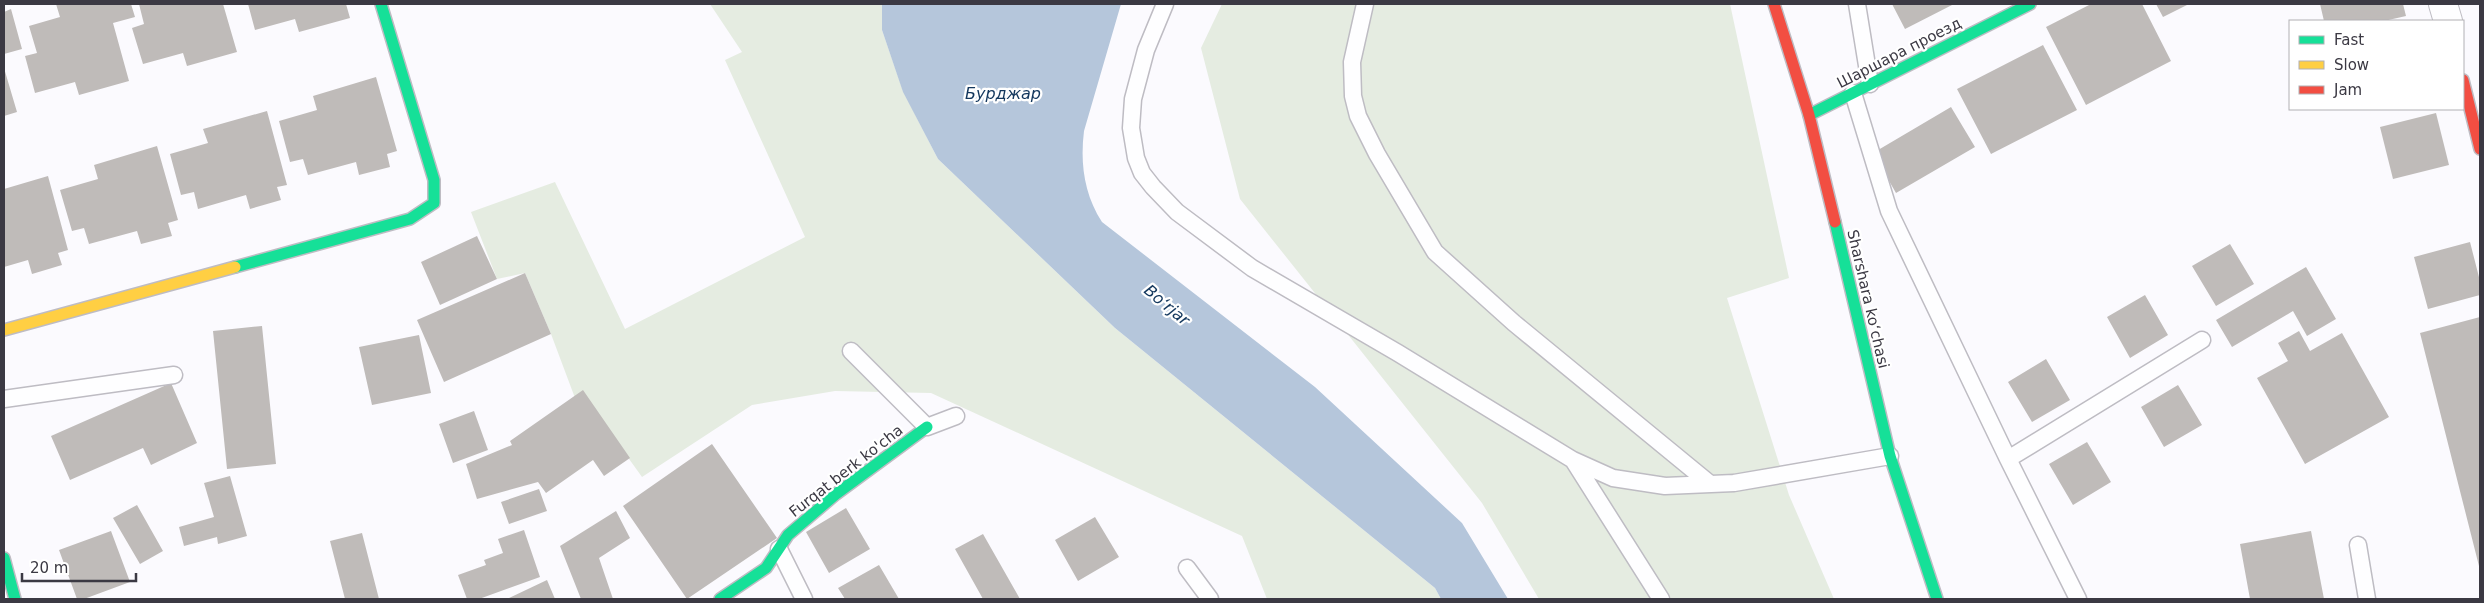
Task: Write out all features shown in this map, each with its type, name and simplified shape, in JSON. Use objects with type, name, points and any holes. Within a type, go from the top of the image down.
[{"type":"street","points":[[4,330],[410,218],[434,203],[434,180],[382,4]]},
{"type":"street","name":"Sharshara koʻchasi","points":[[1774,4],[1809,115],[1890,456],[1937,599]]},
{"type":"street","name":"Шаршара проезд","points":[[1809,115],[2030,4]]},
{"type":"street","points":[[2443,4],[2448,20]]},
{"type":"street","points":[[2464,84],[2480,149]]},
{"type":"street","name":"Furqat berk ko'cha","points":[[720,599],[766,568],[788,535],[836,494],[927,428]]},
{"type":"street","points":[[4,558],[15,599]]},
{"type":"lane","points":[[1165,4],[1146,50],[1133,99],[1131,128],[1136,158],[1142,173],[1178,212],[1252,268],[1398,352],[1573,460],[1613,478],[1665,486],[1734,483],[1890,456]]},
{"type":"lane","points":[[1365,4],[1352,62],[1353,96],[1358,116],[1377,154],[1435,252],[1521,329],[1709,483]]},
{"type":"lane","points":[[1856,4],[1870,84]]},
{"type":"lane","points":[[1853,93],[1889,211],[2078,599]]},
{"type":"lane","points":[[2008,458],[2202,340]]},
{"type":"lane","points":[[851,352],[927,428],[956,416]]},
{"type":"lane","points":[[4,399],[174,376]]},
{"type":"lane","points":[[1573,460],[1661,599]]},
{"type":"lane","points":[[2358,546],[2367,599]]},
{"type":"lane","points":[[779,549],[804,599]]},
{"type":"lane","points":[[1187,568],[1210,599]]},
{"type":"shaded area","points":[[710,4],[882,4],[882,30],[903,91],[938,159],[1115,328],[1435,588],[1441,599],[1267,599],[1242,536],[931,393],[835,391],[752,405],[642,477],[604,424],[584,422],[551,334],[525,273],[497,279],[471,212],[555,182],[625,329],[805,237],[725,60],[742,52]]},
{"type":"shaded area","points":[[1222,4],[1730,4],[1789,278],[1727,298],[1789,495],[1834,599],[1539,599],[1482,503],[1240,199],[1201,48]]},
{"type":"water","name":"Бурджар","points":[[882,4],[1121,4],[1084,131],[1083,166],[1087,189],[1102,222],[1315,387],[1462,523],[1508,599],[1441,599],[1435,588],[1115,328],[938,159],[903,92],[882,30]]},
{"type":"building","points":[[56,4],[131,4],[135,17],[113,23],[129,81],[79,95],[75,82],[35,93],[25,56],[37,53],[29,26],[60,17]]},
{"type":"building","points":[[139,4],[223,4],[237,52],[187,66],[183,53],[143,64],[132,28],[144,24]]},
{"type":"building","points":[[248,4],[346,4],[350,18],[299,32],[295,19],[255,30]]},
{"type":"building","points":[[1892,4],[1954,4],[1905,29]]},
{"type":"building","points":[[2091,4],[2142,4],[2171,61],[2086,105],[2046,27]]},
{"type":"building","points":[[2156,4],[2189,4],[2163,17]]},
{"type":"building","points":[[2320,4],[2403,4],[2406,16],[2388,20],[2324,20]]},
{"type":"building","points":[[11,9],[22,49],[4,54],[4,12]]},
{"type":"building","points":[[2043,45],[2077,110],[1991,154],[1957,89]]},
{"type":"building","points":[[4,68],[17,112],[4,116]]},
{"type":"building","points":[[376,77],[397,151],[387,154],[390,167],[359,175],[356,162],[308,175],[303,159],[290,162],[279,121],[317,110],[313,96]]},
{"type":"building","points":[[1951,107],[1975,147],[1896,193],[1873,153]]},
{"type":"building","points":[[267,111],[287,185],[277,187],[281,200],[250,209],[246,195],[198,209],[194,192],[181,195],[170,154],[208,143],[203,129]]},
{"type":"building","points":[[2436,113],[2449,165],[2393,179],[2380,127]]},
{"type":"building","points":[[157,146],[178,220],[168,223],[172,236],[141,244],[137,231],[89,244],[84,228],[72,231],[60,190],[98,179],[94,165]]},
{"type":"building","points":[[48,176],[68,250],[58,253],[62,265],[32,274],[28,260],[4,267],[4,189]]},
{"type":"building","points":[[477,236],[497,279],[440,305],[421,262]]},
{"type":"building","points":[[2470,242],[2480,281],[2480,295],[2428,309],[2414,257]]},
{"type":"building","points":[[2230,244],[2254,284],[2216,306],[2192,266]]},
{"type":"building","points":[[2306,267],[2336,319],[2307,336],[2293,311],[2232,347],[2216,320]]},
{"type":"building","points":[[525,273],[551,334],[444,382],[417,320]]},
{"type":"building","points":[[2145,295],[2168,335],[2130,358],[2107,317]]},
{"type":"building","points":[[2480,317],[2480,570],[2420,333]]},
{"type":"building","points":[[262,326],[276,464],[227,469],[213,331]]},
{"type":"building","points":[[2299,331],[2310,351],[2342,333],[2389,417],[2305,464],[2257,378],[2288,361],[2278,343]]},
{"type":"building","points":[[419,335],[431,393],[372,405],[359,347]]},
{"type":"building","points":[[2046,359],[2070,400],[2032,422],[2008,382]]},
{"type":"building","points":[[171,383],[197,443],[151,465],[143,448],[70,480],[51,436]]},
{"type":"building","points":[[2178,385],[2202,425],[2164,447],[2141,407]]},
{"type":"building","points":[[583,390],[630,458],[604,476],[593,460],[546,493],[538,482],[477,499],[466,464],[512,445],[510,441]]},
{"type":"building","points":[[474,411],[488,450],[453,463],[439,424]]},
{"type":"building","points":[[2087,442],[2111,482],[2073,505],[2049,464]]},
{"type":"building","points":[[712,444],[777,538],[687,599],[623,506]]},
{"type":"building","points":[[230,476],[247,536],[218,544],[217,537],[184,546],[179,527],[214,517],[204,483]]},
{"type":"building","points":[[539,489],[547,511],[509,524],[501,502]]},
{"type":"building","points":[[137,505],[163,551],[140,564],[113,518]]},
{"type":"building","points":[[846,508],[870,549],[829,573],[806,532]]},
{"type":"building","points":[[616,511],[630,538],[599,558],[613,599],[581,599],[560,546]]},
{"type":"building","points":[[1095,517],[1119,557],[1078,581],[1055,540]]},
{"type":"building","points":[[524,530],[540,577],[479,599],[467,599],[458,575],[486,565],[484,560],[503,553],[498,539]]},
{"type":"building","points":[[111,531],[130,582],[84,599],[77,599],[59,550]]},
{"type":"building","points":[[2311,531],[2324,599],[2250,599],[2240,544]]},
{"type":"building","points":[[362,533],[379,599],[345,599],[330,541]]},
{"type":"building","points":[[983,534],[1020,599],[983,599],[955,549]]},
{"type":"building","points":[[879,565],[899,599],[845,599],[838,588]]},
{"type":"building","points":[[547,580],[555,599],[507,599]]},
{"type":"traffic: fast","points":[[235,267],[410,219],[434,203],[434,180],[381,4]]},
{"type":"traffic: fast","points":[[1809,115],[2030,4]]},
{"type":"traffic: fast","points":[[1835,222],[1890,456],[1937,599]]},
{"type":"traffic: fast","points":[[720,599],[766,568],[788,535],[836,494],[927,427]]},
{"type":"traffic: fast","points":[[4,558],[15,599]]},
{"type":"traffic: slow","points":[[4,330],[235,267]]},
{"type":"traffic: jam","points":[[1774,4],[1809,115],[1835,222]]},
{"type":"traffic: jam","points":[[2464,84],[2480,149]]},
{"type":"water label","name":"Bo‘rjar","points":[[1167,305]]}]
